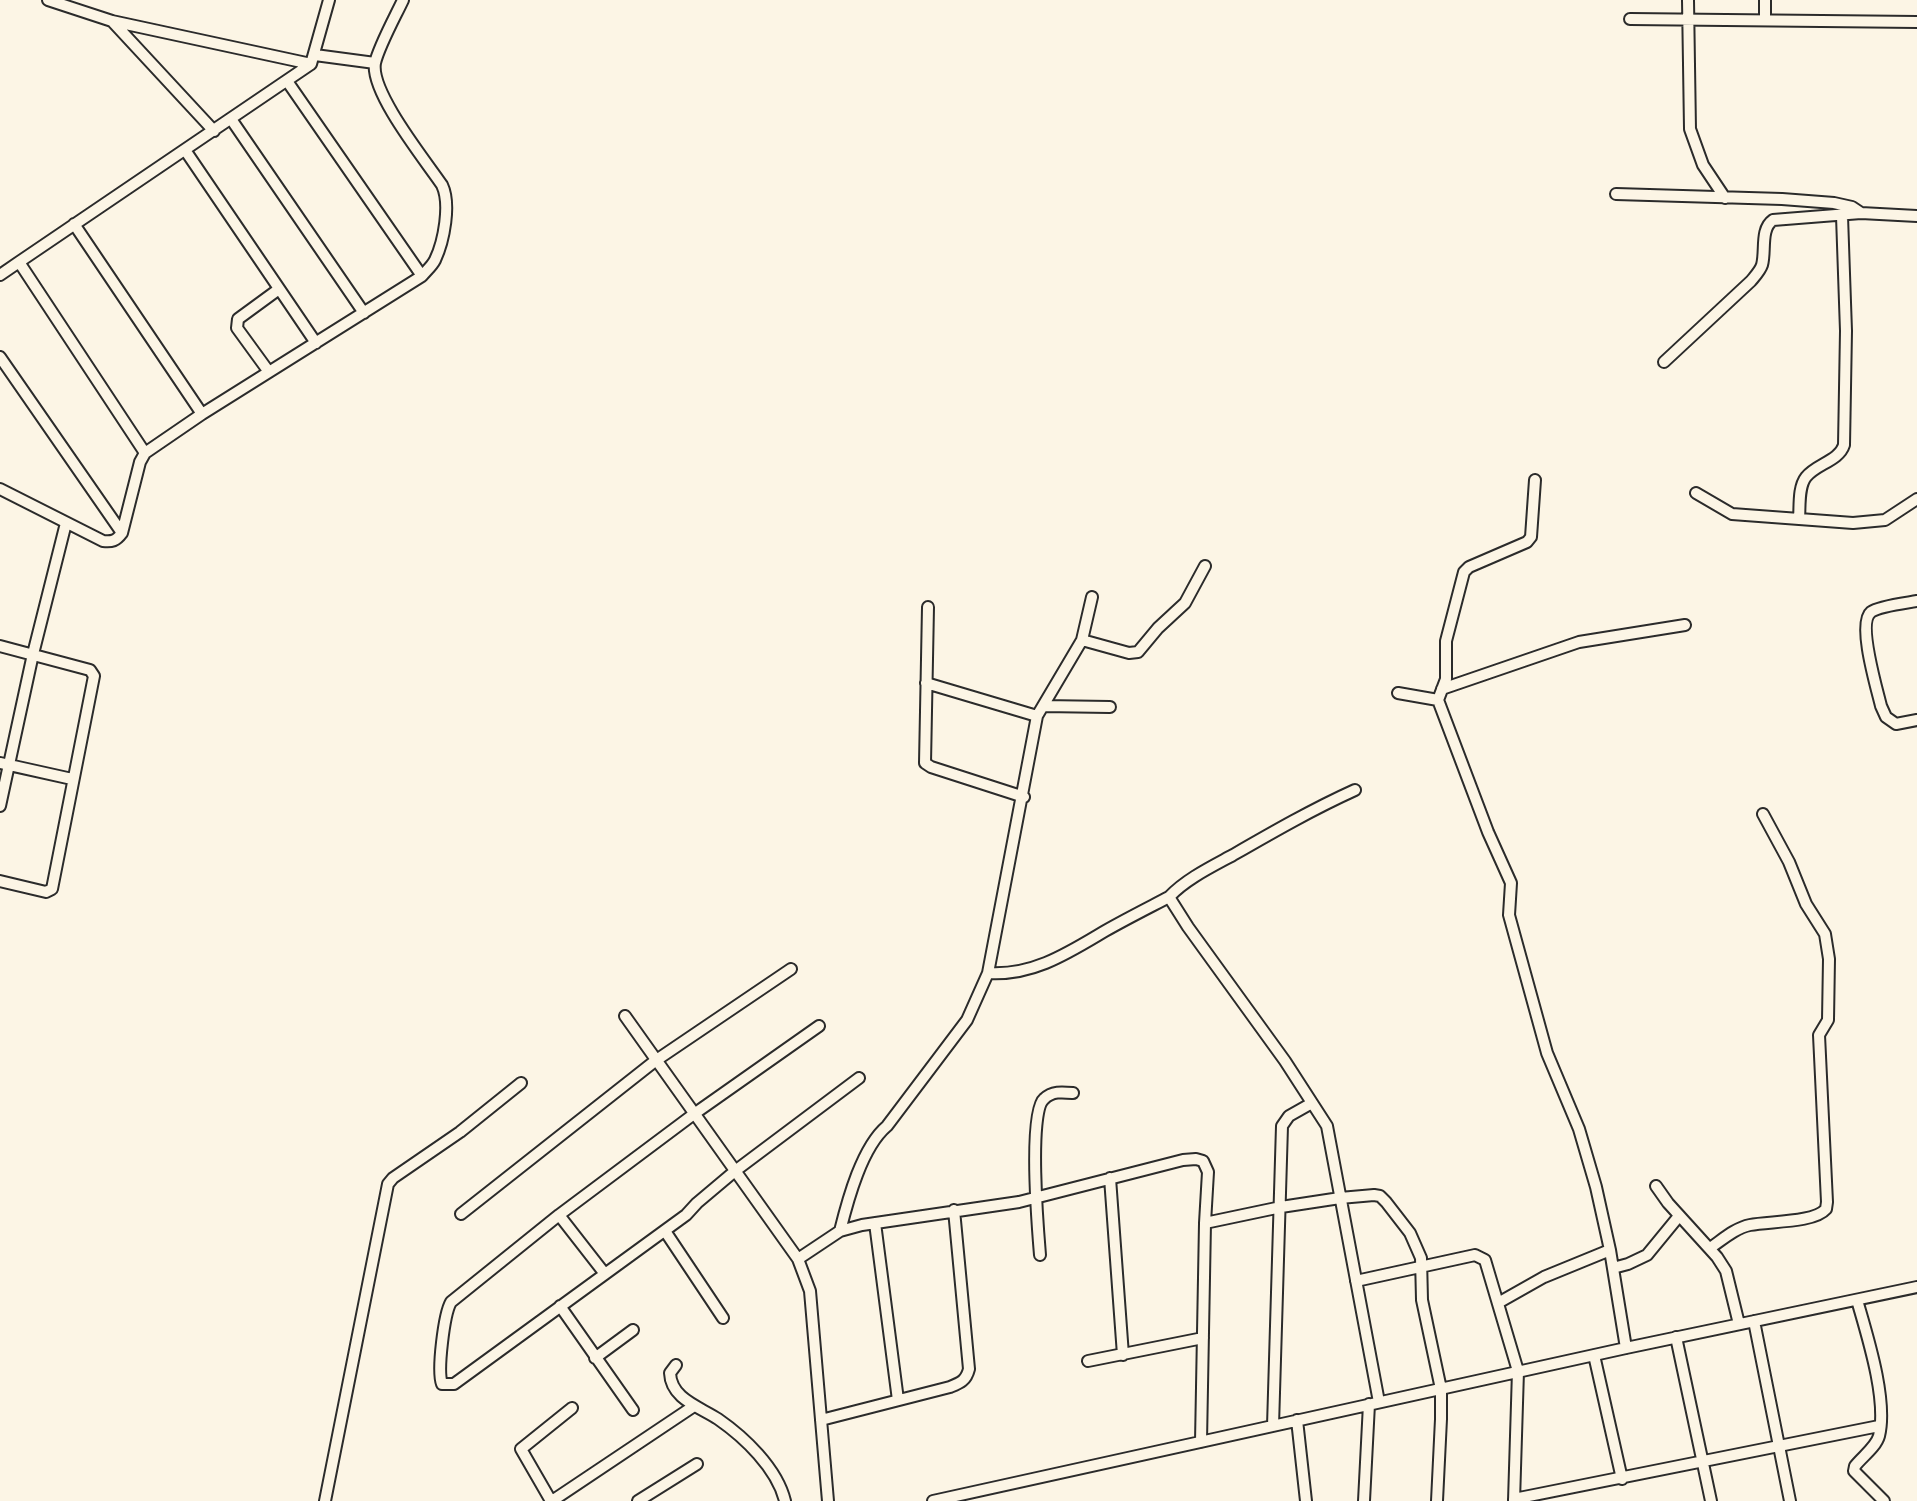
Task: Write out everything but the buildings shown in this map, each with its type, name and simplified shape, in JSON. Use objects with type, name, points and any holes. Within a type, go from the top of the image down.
[{"type":"street","points":[[48,0],[112,21],[313,60],[375,63]]},
{"type":"street","points":[[0,275],[287,81],[313,60],[329,0]]},
{"type":"street","points":[[0,490],[102,541],[110,542],[117,539],[122,533],[140,462],[146,453],[202,414],[422,276],[435,261],[447,212],[447,196],[442,185],[386,102],[376,79],[375,63],[403,0]]},
{"type":"street","points":[[1688,0],[1690,129],[1703,165],[1725,198]]},
{"type":"street","points":[[1765,0],[1766,20]]},
{"type":"street","points":[[1630,19],[1917,22]]},
{"type":"street","points":[[112,21],[214,131]]},
{"type":"street","points":[[287,81],[422,276]]},
{"type":"street","points":[[231,119],[364,313]]},
{"type":"street","points":[[185,150],[316,343]]},
{"type":"street","points":[[1616,194],[1834,203],[1852,207],[1861,213]]},
{"type":"street","points":[[1664,362],[1751,281],[1761,267],[1768,223],[1780,218],[1842,216],[1861,213],[1917,216]]},
{"type":"street","points":[[1799,519],[1802,488],[1807,476],[1839,454],[1844,445],[1846,331],[1842,216]]},
{"type":"street","points":[[74,224],[202,414]]},
{"type":"street","points":[[18,262],[146,453]]},
{"type":"street","points":[[269,372],[237,328],[237,323],[238,319],[279,289]]},
{"type":"street","points":[[0,357],[122,533]]},
{"type":"street","points":[[1535,480],[1531,537],[1527,542],[1469,567],[1461,578],[1446,641],[1447,666],[1438,700],[1488,832],[1512,884],[1509,915],[1547,1053],[1579,1129],[1610,1250],[1626,1348]]},
{"type":"street","points":[[1696,493],[1732,514],[1853,523],[1880,521],[1894,516],[1917,499]]},
{"type":"street","points":[[0,806],[4,764],[66,523]]},
{"type":"street","points":[[1082,640],[1129,654],[1138,652],[1158,628],[1185,603],[1205,566]]},
{"type":"street","points":[[840,1231],[848,1199],[876,1134],[887,1126],[967,1020],[988,973],[1024,798],[1038,716],[1082,640],[1092,597]]},
{"type":"street","points":[[1917,601],[1875,610],[1868,617],[1865,630],[1884,712],[1896,724],[1917,720]]},
{"type":"street","points":[[928,607],[925,763],[931,767],[1024,798]]},
{"type":"street","points":[[1442,689],[1579,642],[1684,625]]},
{"type":"street","points":[[0,646],[94,672],[52,889],[46,892],[0,881]]},
{"type":"street","points":[[926,683],[1038,716]]},
{"type":"street","points":[[1398,693],[1438,700]]},
{"type":"street","points":[[1043,706],[1110,707]]},
{"type":"street","points":[[4,764],[72,778]]},
{"type":"street","points":[[988,973],[1004,974],[1046,964],[1072,952],[1105,931],[1169,897],[1178,888],[1218,863],[1320,806],[1355,790]]},
{"type":"street","points":[[1710,1248],[1740,1228],[1750,1225],[1817,1216],[1826,1210],[1827,1202],[1818,1035],[1828,1020],[1829,959],[1825,934],[1806,904],[1789,862],[1763,814]]},
{"type":"street","points":[[1169,897],[1327,1126],[1379,1402]]},
{"type":"street","points":[[461,1214],[655,1061],[791,969]]},
{"type":"street","points":[[625,1016],[655,1061],[798,1259],[810,1291],[828,1501]]},
{"type":"street","points":[[819,1026],[694,1114],[560,1215],[451,1302],[447,1312],[442,1351],[442,1384],[454,1384],[686,1216],[697,1203],[735,1171],[859,1078]]},
{"type":"street","points":[[324,1501],[388,1184],[393,1178],[460,1132],[521,1083]]},
{"type":"street","points":[[1040,1255],[1036,1196],[1036,1129],[1040,1104],[1056,1092],[1073,1093]]},
{"type":"street","points":[[1273,1426],[1282,1207],[1282,1126],[1289,1116],[1312,1102]]},
{"type":"street","points":[[798,1259],[840,1231],[875,1222],[1019,1202],[1036,1196],[1183,1160],[1196,1158],[1203,1161],[1208,1172],[1205,1223],[1201,1442]]},
{"type":"street","points":[[1110,1178],[1123,1355]]},
{"type":"street","points":[[1656,1186],[1679,1216],[1710,1248],[1726,1271],[1739,1324]]},
{"type":"street","points":[[1205,1223],[1282,1207],[1340,1198],[1374,1194],[1380,1196],[1410,1233],[1421,1258],[1422,1300],[1440,1389],[1442,1419],[1437,1501]]},
{"type":"street","points":[[821,1420],[950,1387],[967,1378],[970,1369],[966,1316],[954,1210]]},
{"type":"street","points":[[560,1215],[605,1274]]},
{"type":"street","points":[[1613,1268],[1628,1264],[1647,1255],[1679,1216]]},
{"type":"street","points":[[875,1222],[898,1400]]},
{"type":"street","points":[[664,1231],[723,1318]]},
{"type":"street","points":[[1498,1303],[1544,1277],[1610,1250]]},
{"type":"street","points":[[1356,1281],[1475,1255],[1480,1256],[1488,1268],[1518,1372],[1514,1500],[1622,1479],[1702,1460],[1879,1426]]},
{"type":"street","points":[[933,1501],[1676,1337],[1917,1287]]},
{"type":"street","points":[[1857,1300],[1877,1376],[1879,1426],[1875,1442],[1855,1466],[1854,1471],[1884,1501]]},
{"type":"street","points":[[560,1306],[633,1410]]},
{"type":"street","points":[[1754,1321],[1790,1501]]},
{"type":"street","points":[[595,1358],[634,1330]]},
{"type":"street","points":[[1676,1337],[1711,1501]]},
{"type":"street","points":[[1088,1361],[1203,1338]]},
{"type":"street","points":[[1594,1355],[1622,1479]]},
{"type":"street","points":[[676,1365],[670,1374],[670,1381],[674,1388],[694,1406],[719,1420],[754,1451],[778,1481],[785,1501]]},
{"type":"street","points":[[1364,1501],[1369,1404]]},
{"type":"street","points":[[572,1408],[520,1449],[551,1501],[694,1406]]},
{"type":"street","points":[[1297,1420],[1306,1501]]},
{"type":"street","points":[[638,1501],[697,1464]]}]
